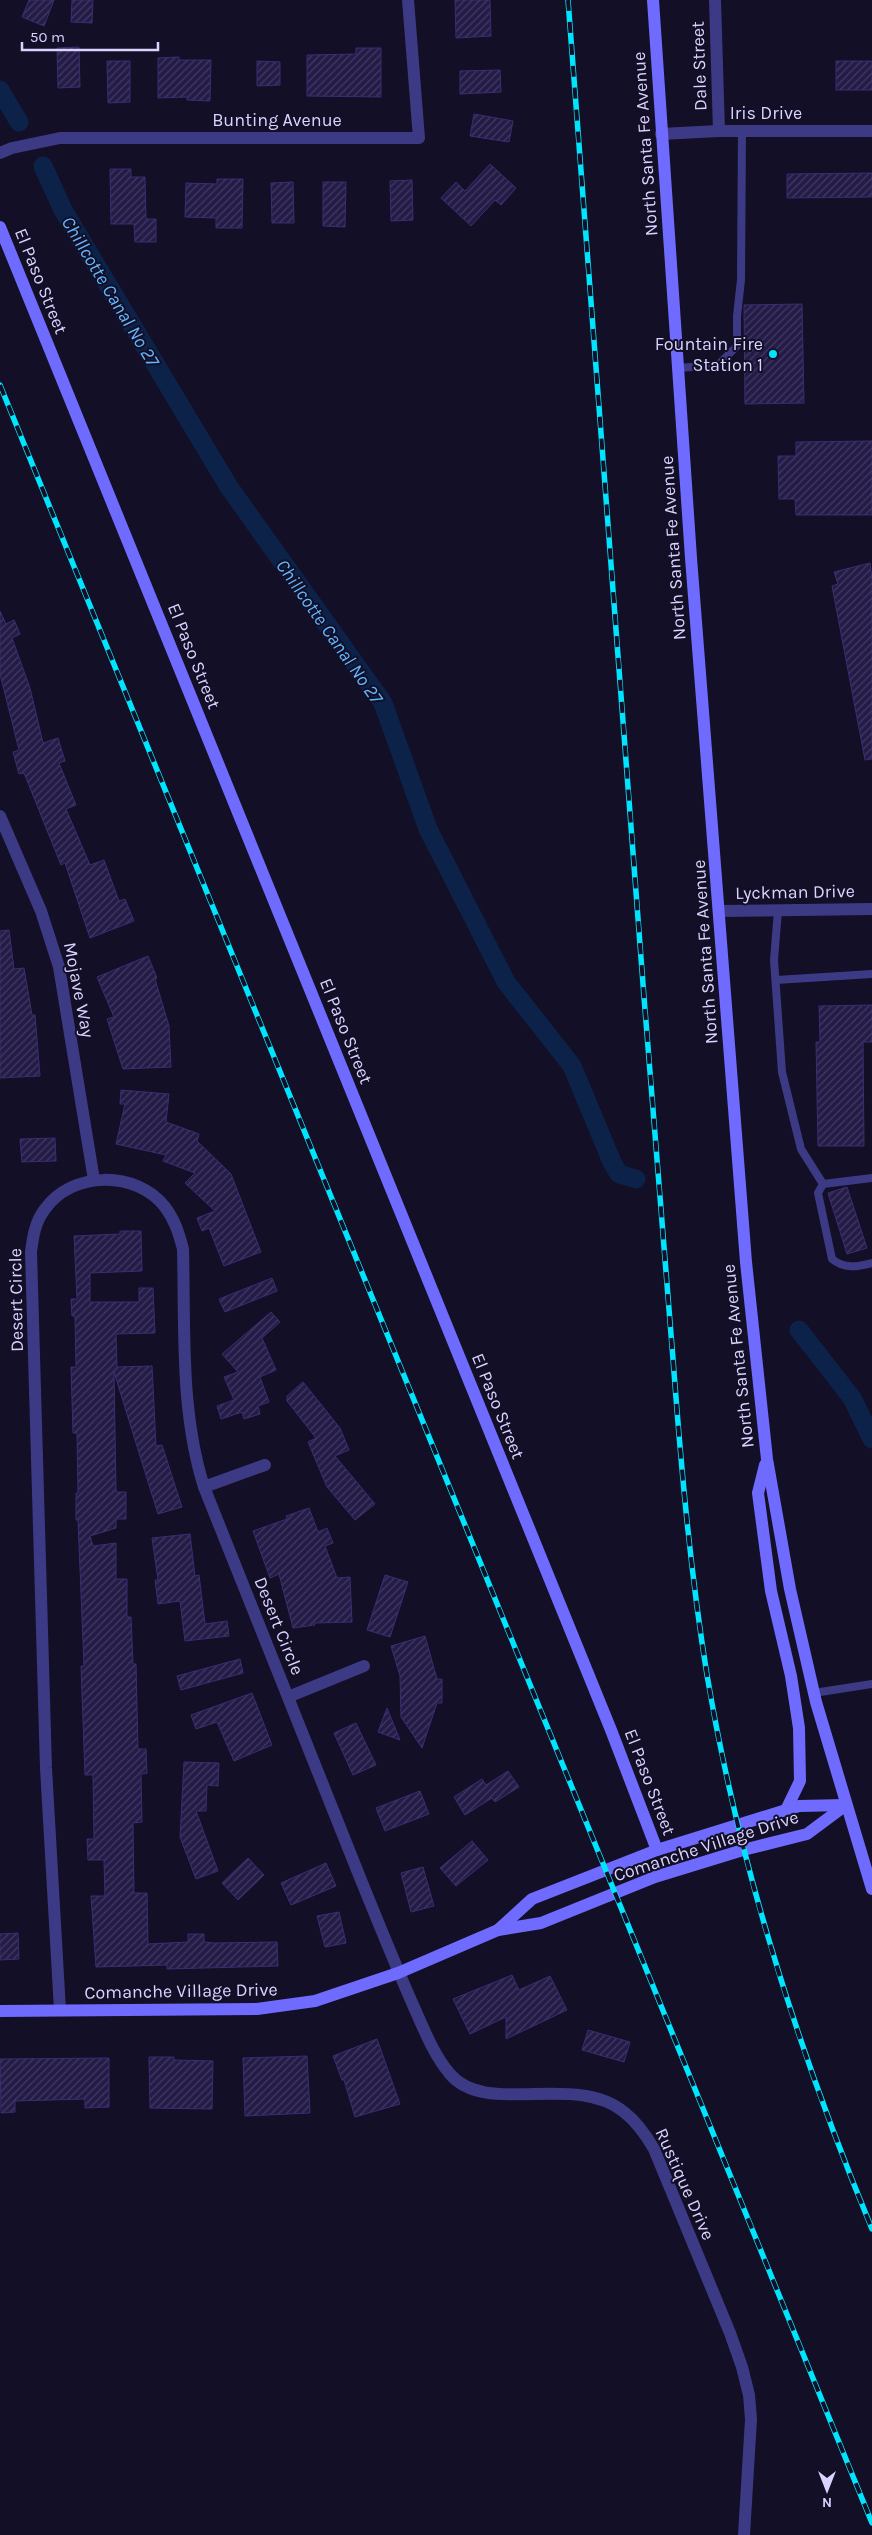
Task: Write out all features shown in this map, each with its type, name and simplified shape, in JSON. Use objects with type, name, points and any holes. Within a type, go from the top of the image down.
[{"type":"main road","name":"North Santa Fe Avenue","points":[[653,0],[678,368],[746,1262],[767,1458],[786,1572],[814,1693],[872,1889]]},
{"type":"main road","name":"El Paso Street","points":[[0,227],[611,1730],[657,1850]]},
{"type":"main road","points":[[767,1458],[758,1494],[771,1591],[791,1676],[799,1728],[800,1781],[786,1810]]},
{"type":"main road","name":"Comanche Village Drive","points":[[498,1930],[532,1898],[657,1850],[799,1806],[846,1805]]},
{"type":"main road","name":"Comanche Village Drive","points":[[0,2011],[256,2009],[315,2001],[398,1973],[498,1930],[541,1923],[666,1874],[743,1850],[807,1834],[846,1805]]},
{"type":"street","name":"Bunting Avenue","points":[[0,153],[12,148],[60,138],[419,138],[408,0]]},
{"type":"street","name":"Dale Street","points":[[715,0],[719,131]]},
{"type":"street","name":"Iris Drive","points":[[661,134],[719,131],[872,130]]},
{"type":"street","name":"Mojave Way","points":[[0,816],[41,911],[59,967],[94,1180]]},
{"type":"street","name":"Lyckman Drive","points":[[719,911],[872,909]]},
{"type":"street","name":"Desert Circle","points":[[60,2010],[46,1768],[31,1252],[34,1229],[45,1208],[64,1190],[94,1180],[118,1179],[144,1190],[164,1206],[176,1226],[183,1249],[188,1412],[195,1457],[204,1487],[398,1973]]},
{"type":"street","points":[[204,1487],[265,1465]]},
{"type":"street","points":[[288,1697],[364,1666]]},
{"type":"street","name":"Rustique Drive","points":[[398,1973],[437,2056],[452,2076],[460,2083],[479,2091],[500,2094],[567,2092],[600,2100],[623,2110],[641,2128],[650,2142],[742,2367],[749,2395],[750,2419],[744,2535]]},
{"type":"lane","points":[[678,368],[718,365],[737,346],[737,316],[741,280],[742,131]]},
{"type":"lane","points":[[778,910],[774,960],[782,1072],[802,1148],[823,1184]]},
{"type":"lane","points":[[776,980],[830,975],[872,974]]},
{"type":"lane","points":[[823,1184],[872,1178]]},
{"type":"lane","points":[[823,1184],[818,1193],[832,1259],[840,1265],[859,1266],[872,1263]]},
{"type":"lane","points":[[814,1693],[872,1684]]},
{"type":"building","points":[[29,0],[54,0],[44,26],[22,17]]},
{"type":"building","points":[[72,0],[93,0],[92,23],[71,22]]},
{"type":"building","points":[[455,0],[490,0],[491,36],[456,38]]},
{"type":"building","points":[[79,47],[80,87],[58,88],[57,48]]},
{"type":"building","points":[[356,48],[381,48],[381,97],[307,96],[307,55],[356,54]]},
{"type":"building","points":[[179,57],[179,60],[211,60],[210,101],[187,100],[187,97],[158,98],[158,58]]},
{"type":"building","points":[[107,61],[130,61],[130,102],[108,103]]},
{"type":"building","points":[[257,61],[280,62],[280,85],[257,86]]},
{"type":"building","points":[[836,61],[872,61],[872,90],[836,90]]},
{"type":"building","points":[[500,70],[501,92],[460,94],[460,71]]},
{"type":"building","points":[[474,114],[513,121],[509,142],[470,136]]},
{"type":"building","points":[[490,164],[516,188],[501,205],[495,200],[471,226],[441,198],[456,182],[465,191]]},
{"type":"building","points":[[110,169],[131,169],[131,177],[145,177],[146,219],[156,219],[156,242],[135,242],[134,224],[111,224]]},
{"type":"building","points":[[872,173],[872,197],[787,198],[787,174]]},
{"type":"building","points":[[217,179],[243,179],[242,228],[216,228],[216,218],[185,217],[186,183],[217,184]]},
{"type":"building","points":[[412,180],[413,220],[391,221],[390,181]]},
{"type":"building","points":[[293,182],[294,223],[272,223],[271,183]]},
{"type":"building","points":[[323,182],[346,182],[345,227],[323,226]]},
{"type":"building","name":"Fountain Fire Station 1","points":[[802,304],[804,403],[745,404],[744,305]]},
{"type":"building","points":[[872,441],[872,515],[796,515],[795,499],[779,499],[778,456],[796,456],[796,442]]},
{"type":"building","points":[[870,563],[872,580],[872,759],[865,760],[832,586],[838,584],[834,572]]},
{"type":"building","points":[[0,611],[6,624],[14,620],[20,634],[12,638],[30,688],[43,743],[58,738],[65,761],[59,763],[76,805],[66,809],[90,865],[104,860],[119,901],[125,899],[134,921],[90,938],[65,863],[61,865],[24,773],[19,774],[13,752],[19,750],[0,674]]},
{"type":"building","points":[[9,930],[14,969],[24,968],[32,1015],[35,1015],[40,1076],[0,1078],[0,931]]},
{"type":"building","points":[[148,956],[157,978],[155,979],[169,1026],[171,1067],[123,1069],[107,1019],[114,1017],[97,977]]},
{"type":"building","points":[[872,1005],[872,1042],[863,1042],[864,1146],[818,1146],[816,1042],[820,1042],[819,1006]]},
{"type":"building","points":[[121,1090],[169,1094],[166,1122],[199,1134],[197,1141],[231,1174],[261,1252],[224,1266],[209,1228],[202,1231],[197,1218],[215,1211],[185,1183],[195,1173],[163,1161],[166,1155],[116,1144],[125,1104],[120,1104]]},
{"type":"building","points":[[55,1138],[56,1161],[22,1162],[20,1139]]},
{"type":"building","points":[[847,1187],[867,1248],[847,1254],[828,1193]]},
{"type":"building","points":[[120,1231],[141,1231],[142,1271],[90,1273],[90,1302],[139,1302],[139,1288],[153,1288],[155,1333],[116,1334],[117,1367],[152,1366],[156,1446],[162,1445],[182,1507],[158,1514],[114,1372],[116,1492],[126,1492],[126,1519],[116,1519],[116,1528],[90,1536],[93,1546],[116,1543],[116,1579],[127,1579],[127,1617],[131,1617],[133,1664],[136,1664],[138,1749],[146,1749],[147,1773],[141,1774],[142,1822],[133,1823],[134,1893],[147,1893],[148,1944],[188,1942],[188,1934],[204,1934],[204,1942],[214,1943],[277,1942],[278,1966],[167,1969],[167,1965],[96,1967],[91,1896],[105,1896],[104,1860],[88,1860],[87,1839],[94,1839],[93,1775],[85,1775],[81,1666],[84,1666],[78,1520],[76,1520],[76,1493],[78,1493],[77,1433],[73,1433],[71,1367],[76,1367],[75,1316],[72,1316],[71,1299],[77,1299],[74,1236],[120,1234]]},
{"type":"building","points":[[272,1278],[277,1291],[225,1312],[219,1299]]},
{"type":"building","points":[[271,1312],[280,1322],[262,1338],[276,1370],[260,1377],[269,1402],[258,1406],[260,1414],[244,1419],[242,1412],[221,1419],[217,1406],[234,1400],[224,1377],[238,1372],[222,1354]]},
{"type":"building","points":[[303,1382],[340,1428],[349,1450],[335,1456],[375,1504],[355,1520],[327,1487],[308,1442],[316,1438],[287,1401],[287,1396]]},
{"type":"building","points":[[309,1508],[318,1532],[327,1528],[333,1543],[325,1546],[337,1578],[350,1577],[352,1622],[314,1623],[315,1625],[293,1628],[279,1574],[270,1578],[253,1531],[287,1519],[286,1516]]},
{"type":"building","points":[[190,1534],[195,1576],[199,1575],[205,1624],[227,1621],[229,1636],[185,1641],[180,1601],[158,1604],[155,1580],[158,1580],[152,1538]]},
{"type":"building","points":[[385,1575],[408,1582],[390,1637],[367,1630]]},
{"type":"building","points":[[425,1636],[437,1679],[442,1679],[442,1703],[437,1703],[422,1748],[401,1717],[400,1676],[391,1646]]},
{"type":"building","points":[[240,1659],[243,1673],[181,1690],[177,1676]]},
{"type":"building","points":[[252,1693],[272,1745],[234,1761],[217,1722],[196,1729],[191,1715]]},
{"type":"building","points":[[387,1708],[400,1740],[378,1732]]},
{"type":"building","points":[[356,1723],[376,1765],[353,1775],[334,1733]]},
{"type":"building","points":[[184,1762],[219,1763],[218,1786],[207,1785],[206,1811],[196,1811],[218,1871],[196,1879],[180,1837]]},
{"type":"building","points":[[508,1771],[519,1787],[495,1802],[492,1798],[465,1815],[454,1797],[482,1779],[486,1785]]},
{"type":"building","points":[[420,1791],[429,1814],[385,1831],[376,1808]]},
{"type":"building","points":[[472,1841],[488,1860],[456,1886],[440,1868]]},
{"type":"building","points":[[248,1858],[264,1875],[238,1900],[222,1883]]},
{"type":"building","points":[[326,1863],[336,1886],[291,1905],[281,1883]]},
{"type":"building","points":[[423,1867],[434,1906],[411,1912],[401,1873]]},
{"type":"building","points":[[339,1912],[346,1943],[325,1947],[317,1916]]},
{"type":"building","points":[[18,1933],[19,1959],[0,1960],[0,1934]]},
{"type":"building","points":[[512,1975],[519,1990],[550,1976],[567,2010],[506,2039],[506,2017],[470,2034],[453,1999]]},
{"type":"building","points":[[588,2030],[630,2042],[624,2062],[582,2050]]},
{"type":"building","points":[[377,2039],[400,2104],[355,2117],[344,2080],[342,2080],[333,2056]]},
{"type":"building","points":[[307,2056],[310,2113],[245,2116],[243,2058]]},
{"type":"building","points":[[149,2057],[174,2057],[174,2060],[213,2061],[212,2109],[150,2108]]},
{"type":"building","points":[[109,2058],[109,2107],[85,2108],[85,2099],[15,2101],[15,2112],[1,2113],[0,2059]]},
{"type":"waterway","name":"Chillcotte Canal No 27","points":[[0,90],[19,122]]},
{"type":"waterway","name":"Chillcotte Canal No 27","points":[[43,166],[63,210],[229,487],[383,703],[428,829],[506,982],[572,1066],[612,1162],[619,1174],[636,1179]]},
{"type":"waterway","name":"Chillcotte Canal No 27","points":[[799,1330],[852,1398],[872,1439]]},
{"type":"railway","points":[[568,0],[676,1399],[701,1636],[720,1746],[754,1887],[796,2025],[845,2162],[872,2229]]},
{"type":"railway","points":[[0,385],[872,2523]]},
{"type":"place","name":"Fountain Fire Station 1","points":[[773,354]]}]
